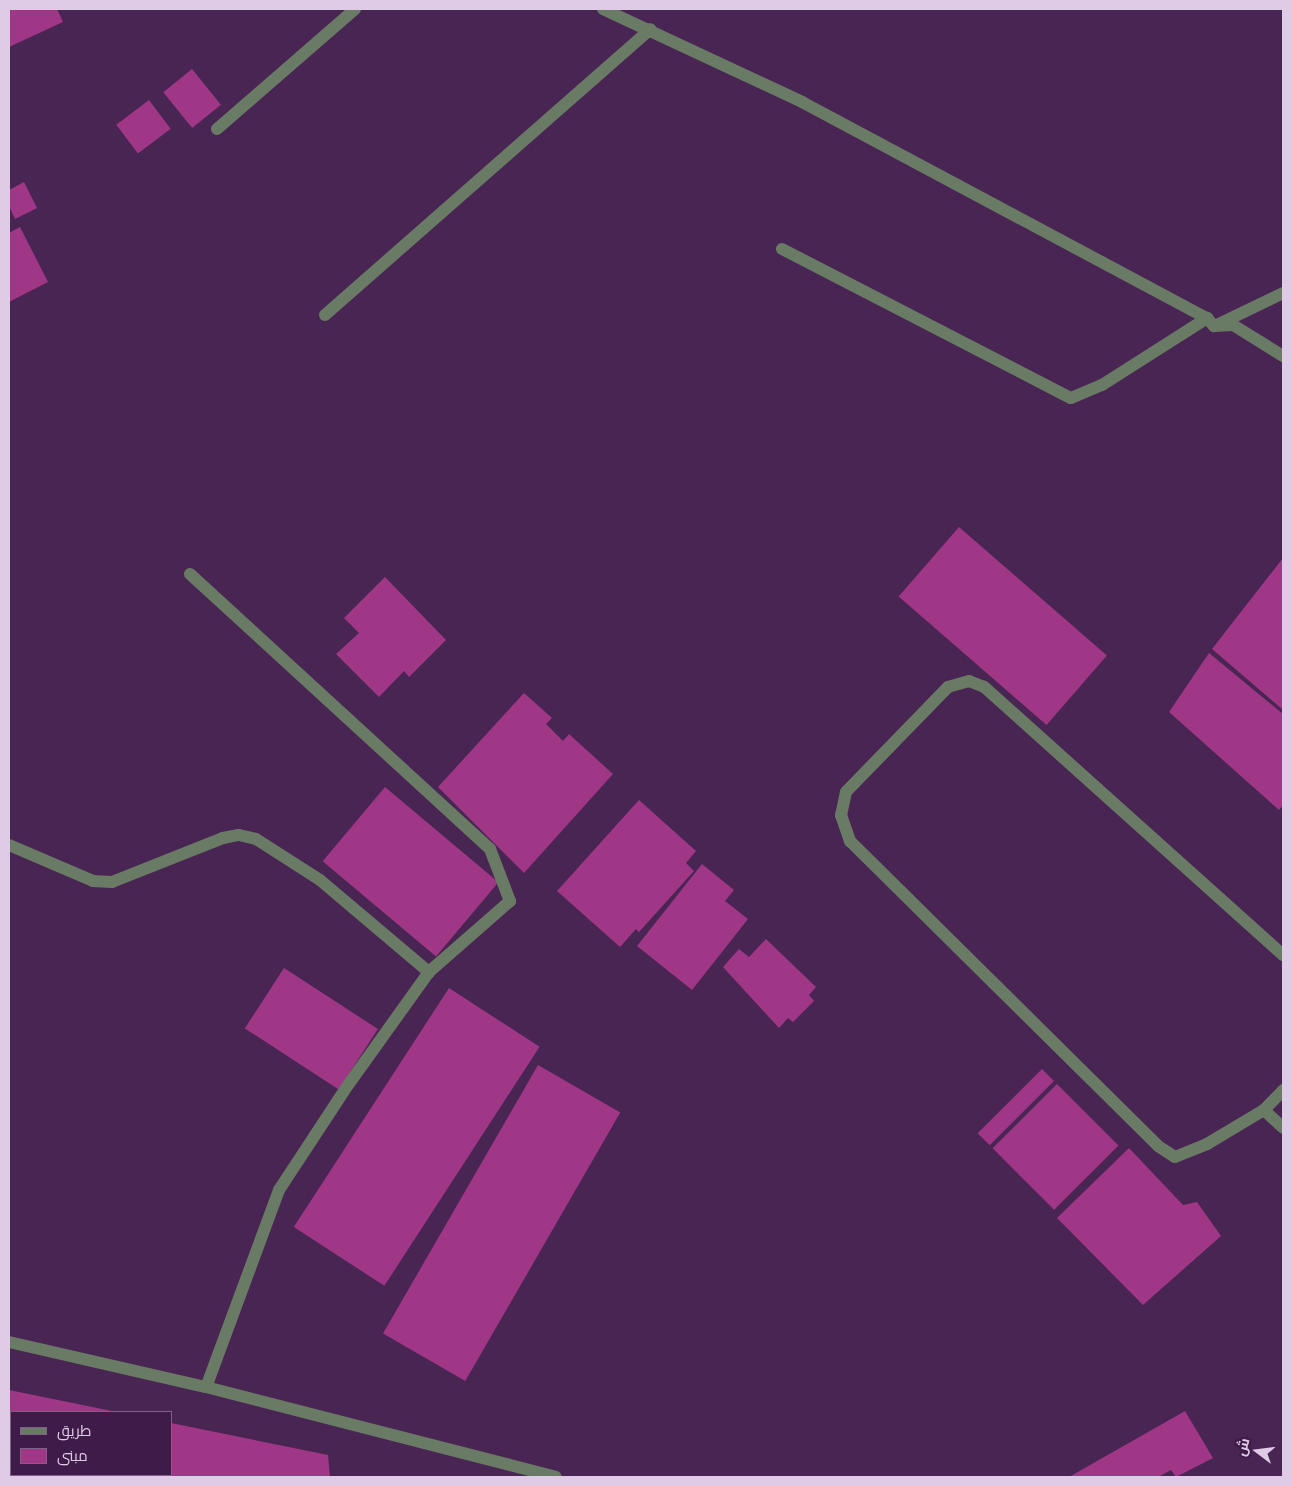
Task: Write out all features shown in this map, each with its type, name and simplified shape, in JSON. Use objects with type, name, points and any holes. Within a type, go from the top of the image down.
[{"type":"street","points":[[217,129],[355,9]]},
{"type":"street","points":[[603,9],[802,102],[1211,322],[1233,325],[1283,356]]},
{"type":"street","points":[[325,315],[650,30]]},
{"type":"street","points":[[782,248],[1071,398],[1102,385],[1211,322],[1283,292]]},
{"type":"street","points":[[190,574],[490,849],[510,901],[429,972],[348,1085],[279,1190],[206,1387]]},
{"type":"street","points":[[1283,955],[984,687],[969,681],[948,687],[846,792],[841,815],[850,841],[1158,1146],[1175,1157],[1207,1144],[1264,1110],[1283,1090]]},
{"type":"street","points":[[9,845],[93,880],[112,882],[223,838],[239,835],[256,840],[320,880],[429,972]]},
{"type":"street","points":[[1264,1110],[1283,1128]]},
{"type":"street","points":[[9,1342],[206,1387],[556,1477]]},
{"type":"building","points":[[9,9],[57,9],[63,22],[9,47]]},
{"type":"building","points":[[192,69],[221,105],[192,128],[163,92]]},
{"type":"building","points":[[149,100],[171,129],[138,153],[116,125]]},
{"type":"building","points":[[24,182],[37,208],[15,219],[9,206],[9,190]]},
{"type":"building","points":[[20,227],[48,282],[9,302],[9,233]]},
{"type":"building","points":[[959,527],[1107,656],[1047,725],[899,596]]},
{"type":"building","points":[[1283,558],[1283,710],[1212,649]]},
{"type":"building","points":[[385,577],[446,640],[409,677],[404,671],[379,697],[336,654],[359,633],[344,618]]},
{"type":"building","points":[[1209,653],[1283,714],[1283,805],[1279,810],[1169,712]]},
{"type":"building","points":[[524,693],[552,718],[546,724],[563,741],[569,734],[613,774],[524,873],[438,787]]},
{"type":"building","points":[[385,787],[498,882],[436,956],[323,861]]},
{"type":"building","points":[[639,800],[696,851],[686,863],[694,871],[639,932],[636,929],[620,947],[557,891]]},
{"type":"building","points":[[702,864],[734,890],[725,901],[748,919],[692,990],[637,946]]},
{"type":"building","points":[[766,939],[816,987],[809,995],[814,1001],[793,1022],[788,1018],[779,1028],[723,967],[739,949],[749,957]]},
{"type":"building","points":[[284,968],[378,1029],[339,1089],[245,1028]]},
{"type":"building","points":[[449,988],[540,1047],[384,1286],[294,1227]]},
{"type":"building","points":[[538,1065],[620,1112],[465,1381],[383,1333]]},
{"type":"building","points":[[1042,1069],[1054,1081],[990,1145],[978,1133]]},
{"type":"building","points":[[1057,1084],[1119,1146],[1054,1210],[993,1148]]},
{"type":"building","points":[[1129,1148],[1183,1205],[1197,1202],[1221,1236],[1143,1305],[1057,1218]]},
{"type":"building","points":[[9,1390],[112,1411],[10,1411],[10,1476],[172,1476],[172,1423],[328,1455],[330,1477],[9,1477]]},
{"type":"building","points":[[1185,1411],[1213,1458],[1176,1477],[1171,1470],[1158,1477],[1069,1477]]}]
